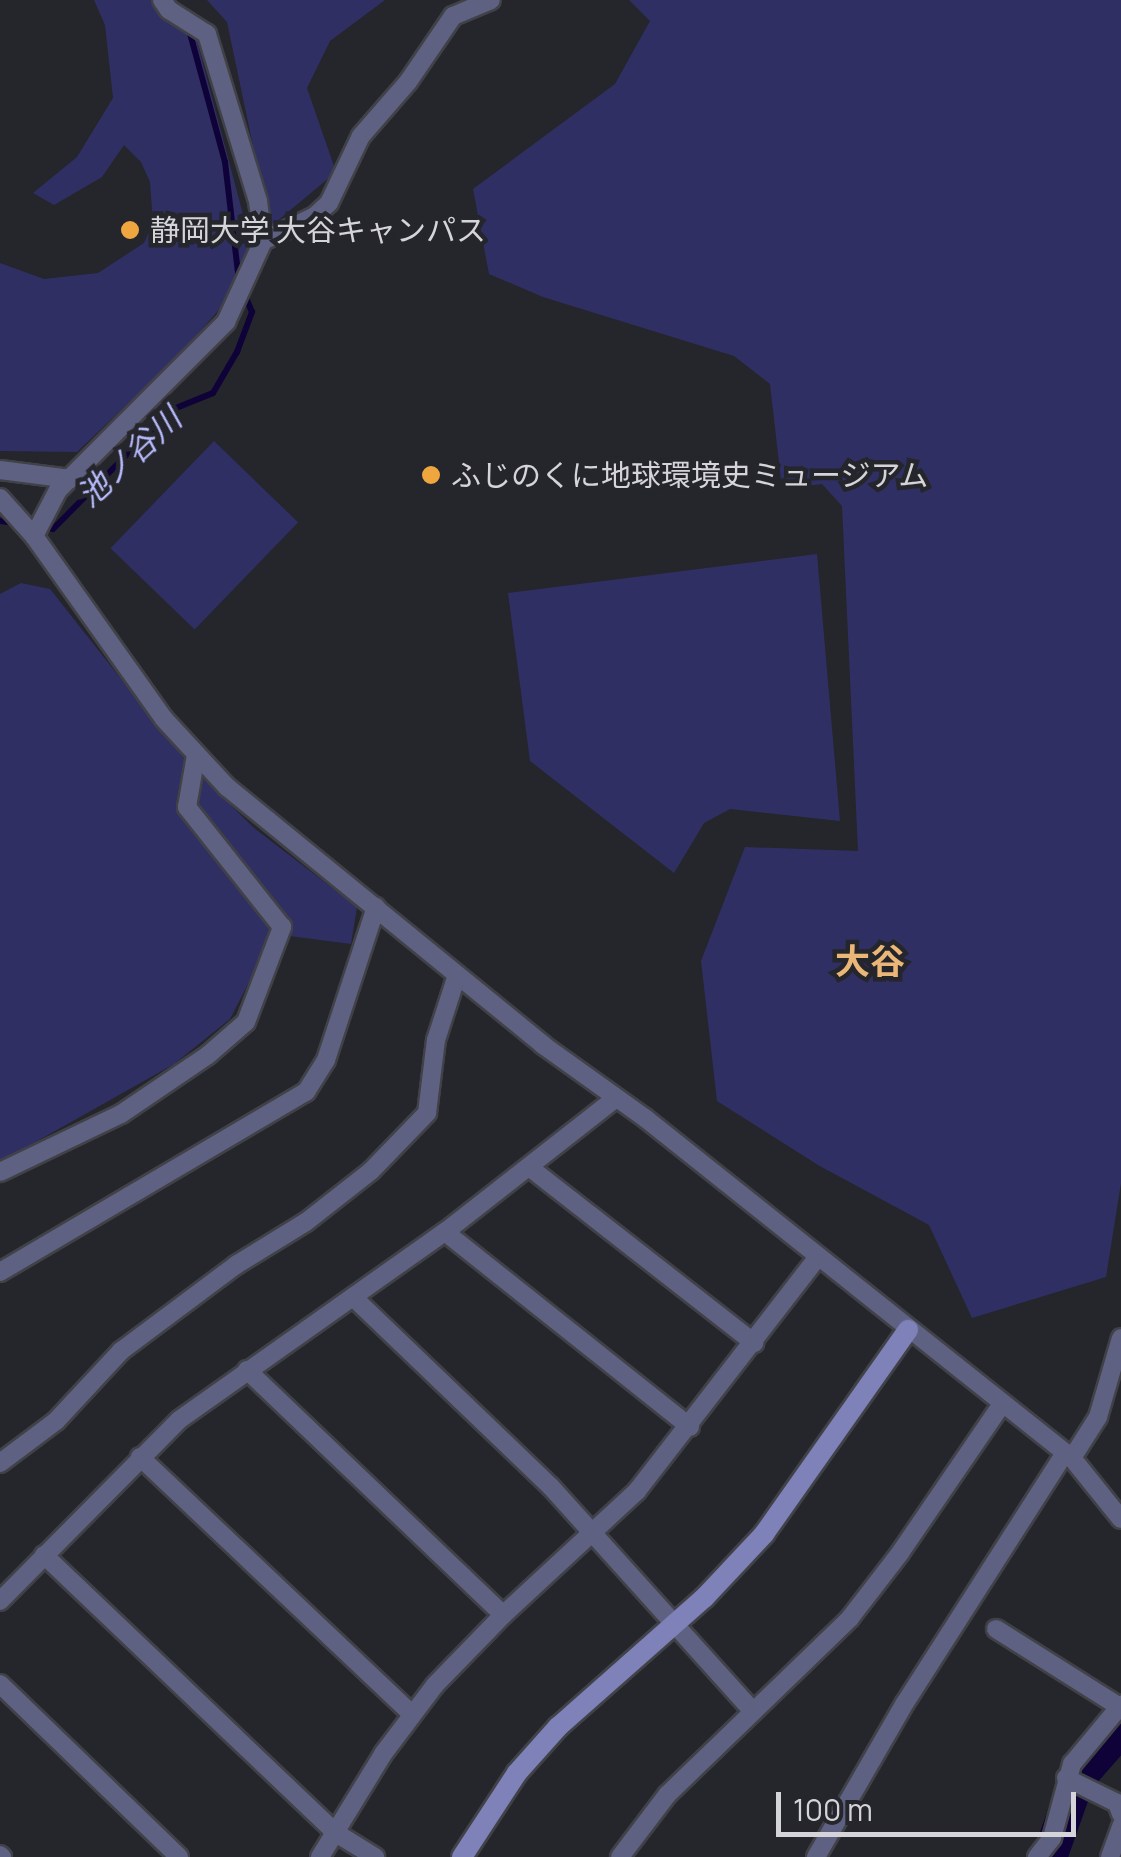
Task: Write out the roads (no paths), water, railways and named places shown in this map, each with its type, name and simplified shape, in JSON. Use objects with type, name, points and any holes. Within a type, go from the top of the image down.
[{"type":"street","points":[[34,536],[45,511],[70,479],[226,322],[238,304],[263,241],[258,201],[207,34],[169,10],[162,0]]},
{"type":"street","points":[[263,241],[315,216],[329,203],[361,136],[408,82],[453,16],[492,0]]},
{"type":"street","points":[[0,470],[70,479]]},
{"type":"street","points":[[0,498],[34,536],[164,719],[227,787],[554,1054],[616,1098],[1068,1456],[1121,1519]]},
{"type":"street","points":[[0,1172],[121,1114],[208,1056],[246,1022],[282,927],[187,808],[188,784],[196,755]]},
{"type":"street","points":[[0,1272],[306,1092],[326,1060],[376,907]]},
{"type":"street","points":[[0,1463],[56,1421],[121,1351],[223,1274],[276,1244],[372,1171],[427,1114],[442,1012],[457,974]]},
{"type":"street","points":[[0,1601],[179,1420],[445,1232],[616,1098]]},
{"type":"street","points":[[529,1167],[754,1343]]},
{"type":"street","points":[[445,1232],[690,1427]]},
{"type":"street","points":[[320,1857],[412,1714],[503,1615],[594,1532],[690,1427],[817,1258]]},
{"type":"street","points":[[353,1297],[594,1532],[753,1711]]},
{"type":"street","points":[[462,1857],[517,1773],[558,1726],[675,1623],[764,1534],[908,1330]]},
{"type":"street","points":[[816,1857],[904,1703],[1098,1417],[1121,1338]]},
{"type":"street","points":[[247,1370],[503,1615]]},
{"type":"street","points":[[620,1857],[667,1795],[850,1618],[900,1553],[1002,1404]]},
{"type":"street","points":[[140,1457],[412,1714]]},
{"type":"street","points":[[44,1555],[336,1833],[376,1857]]},
{"type":"street","points":[[996,1629],[1120,1706],[1072,1764],[1072,1781],[1052,1838],[1036,1857]]},
{"type":"street","points":[[0,1684],[179,1857]]},
{"type":"street","points":[[1072,1781],[1117,1804],[1121,1814]]},
{"type":"street","points":[[1110,1857],[1121,1826]]},
{"type":"waterway","name":"池ノ谷川","points":[[188,26],[225,162],[239,282]]},
{"type":"waterway","name":"池ノ谷川","points":[[39,526],[53,529],[171,410],[213,393],[237,352],[252,312],[244,293]]},
{"type":"waterway","name":"池ノ谷川","points":[[0,521],[17,523]]},
{"type":"waterway","points":[[1049,1857],[1077,1778],[1121,1728]]},
{"type":"place","name":"静岡大学 大谷キャンパス","points":[[130,230]]},
{"type":"place","name":"ふじのくに地球環境史ミュージアム","points":[[431,475]]},
{"type":"district","name":"大谷","points":[[870,961]]}]
